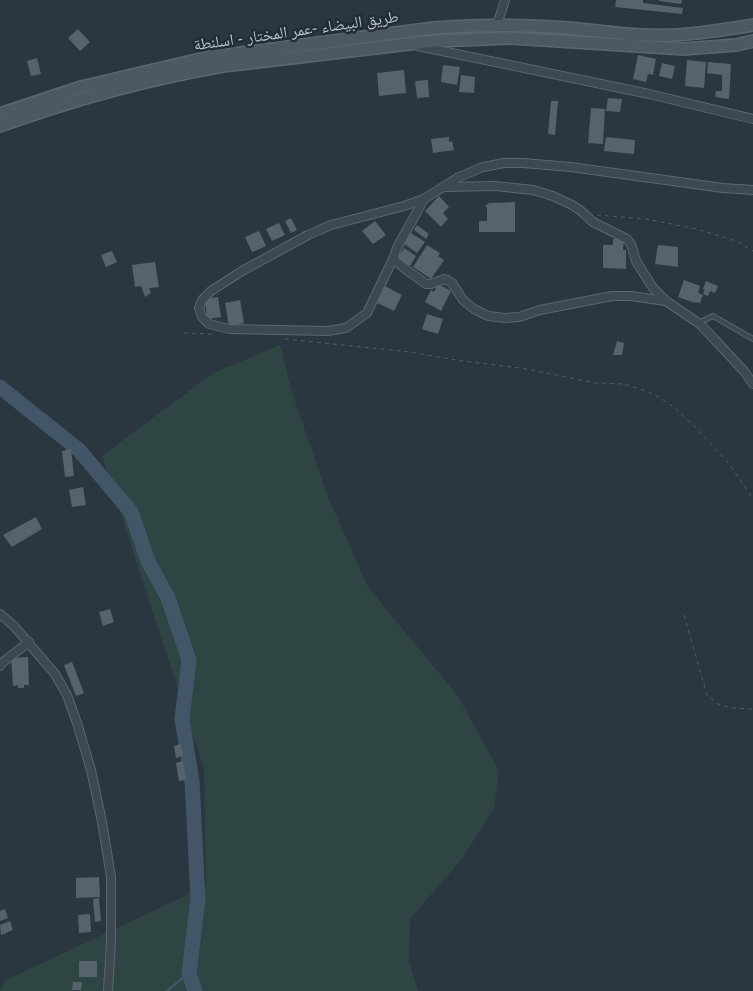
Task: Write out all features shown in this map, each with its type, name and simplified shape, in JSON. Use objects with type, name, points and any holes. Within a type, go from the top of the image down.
[{"type":"main road","name":"طريق البيضاء -عمر المختار - اسلنطة","points":[[0,114],[49,97],[159,80],[199,70],[222,61],[434,28],[497,25],[566,28],[643,35],[677,35],[705,33],[753,25]]},
{"type":"main road","name":"طريق البيضاء -عمر المختار - اسلنطة","points":[[222,61],[435,41],[510,38],[684,49],[736,46],[753,41]]},
{"type":"main road","name":"طريق البيضاء -عمر المختار - اسلنطة","points":[[0,126],[100,88]]},
{"type":"street","points":[[497,25],[504,0]]},
{"type":"street","points":[[409,44],[649,94],[753,119]]},
{"type":"street","points":[[424,199],[397,248],[367,313],[346,328],[327,331],[228,329],[209,324],[202,318],[199,308],[202,300],[211,291],[242,271],[331,225],[424,199],[459,177],[483,167],[504,163],[523,163],[571,167],[723,188],[753,190]]},
{"type":"street","points":[[442,187],[495,186],[533,190],[553,196],[572,205],[593,222],[627,239],[632,244],[636,261],[653,288],[698,323],[753,384]]},
{"type":"street","points":[[393,260],[426,284],[444,279],[448,280],[463,300],[474,309],[488,316],[518,317],[540,310],[612,296],[666,300]]},
{"type":"street","points":[[0,614],[29,642],[55,674],[67,695],[77,723],[102,822],[111,877],[111,944],[108,991]]},
{"type":"street","points":[[0,666],[29,642]]},
{"type":"lane","points":[[698,323],[714,316],[753,340]]},
{"type":"path","points":[[586,217],[600,214],[646,219],[697,229],[736,240],[753,251]]},
{"type":"path","points":[[184,333],[213,334]]},
{"type":"path","points":[[279,338],[410,352],[527,369],[595,382],[624,384],[646,391],[659,396],[696,428],[730,465],[753,499]]},
{"type":"path","points":[[684,615],[707,695],[718,704],[731,708],[753,709]]},
{"type":"green space","points":[[280,345],[291,389],[328,497],[368,587],[458,696],[499,771],[494,808],[462,859],[410,919],[409,961],[418,991],[0,991],[4,981],[206,886],[204,769],[102,456],[213,373]]},
{"type":"building","points":[[616,0],[643,0],[643,3],[683,8],[682,14],[615,7]]},
{"type":"building","points":[[659,0],[682,0],[681,4]]},
{"type":"building","points":[[78,29],[90,42],[80,51],[68,38]]},
{"type":"building","points":[[638,55],[656,59],[653,75],[648,74],[646,82],[633,79]]},
{"type":"building","points":[[37,58],[41,74],[31,76],[27,61]]},
{"type":"building","points":[[687,60],[706,62],[704,88],[685,86]]},
{"type":"building","points":[[708,62],[731,64],[729,99],[715,97],[716,91],[722,91],[722,75],[707,73]]},
{"type":"building","points":[[662,63],[675,66],[672,79],[659,76]]},
{"type":"building","points":[[443,65],[460,67],[457,85],[441,82]]},
{"type":"building","points":[[404,70],[406,93],[379,96],[377,73]]},
{"type":"building","points":[[461,75],[475,77],[474,93],[459,92]]},
{"type":"building","points":[[428,80],[429,97],[417,98],[415,81]]},
{"type":"building","points":[[608,98],[622,99],[620,112],[606,111]]},
{"type":"building","points":[[551,101],[558,101],[555,135],[548,134]]},
{"type":"building","points":[[591,108],[605,109],[603,144],[588,143]]},
{"type":"building","points":[[449,137],[449,142],[452,141],[454,150],[433,153],[431,139]]},
{"type":"building","points":[[606,137],[635,140],[634,154],[604,151]]},
{"type":"building","points":[[439,196],[449,207],[443,213],[448,219],[441,227],[425,211]]},
{"type":"building","points":[[515,202],[515,232],[479,232],[479,221],[487,221],[487,208],[485,206],[489,203]]},
{"type":"building","points":[[291,218],[297,230],[291,233],[285,221]]},
{"type":"building","points":[[375,221],[386,235],[373,244],[362,231]]},
{"type":"building","points":[[279,223],[285,235],[272,241],[266,229]]},
{"type":"building","points":[[417,225],[429,234],[426,239],[414,230]]},
{"type":"building","points":[[259,231],[266,246],[252,252],[245,237]]},
{"type":"building","points":[[411,233],[425,242],[417,253],[404,244]]},
{"type":"building","points":[[613,239],[624,239],[623,250],[626,250],[626,269],[603,268],[603,245],[613,245]]},
{"type":"building","points":[[427,245],[440,253],[438,256],[444,260],[431,279],[413,267]]},
{"type":"building","points":[[658,245],[678,247],[678,267],[655,264]]},
{"type":"building","points":[[404,248],[416,256],[410,266],[398,258]]},
{"type":"building","points":[[112,251],[117,262],[106,267],[101,255]]},
{"type":"building","points":[[155,262],[159,287],[149,288],[151,293],[145,297],[141,286],[135,287],[132,265]]},
{"type":"building","points":[[684,280],[700,286],[698,293],[703,295],[700,303],[678,297]]},
{"type":"building","points":[[706,281],[718,286],[715,293],[710,291],[708,296],[703,294]]},
{"type":"building","points":[[438,284],[451,291],[441,311],[425,302],[431,290],[434,292]]},
{"type":"building","points":[[385,286],[402,295],[394,311],[377,303]]},
{"type":"building","points":[[218,297],[221,317],[207,319],[205,299]]},
{"type":"building","points":[[240,300],[244,323],[229,326],[225,303]]},
{"type":"building","points":[[427,314],[443,319],[438,334],[422,329]]},
{"type":"building","points":[[617,341],[624,343],[622,355],[613,355]]},
{"type":"building","points":[[71,449],[74,476],[65,477],[62,451]]},
{"type":"building","points":[[83,487],[86,505],[72,507],[69,490]]},
{"type":"building","points":[[36,517],[42,529],[12,547],[3,535]]},
{"type":"building","points":[[110,609],[114,622],[103,626],[99,612]]},
{"type":"building","points":[[28,657],[29,685],[24,685],[24,688],[18,688],[18,685],[13,686],[11,658]]},
{"type":"building","points":[[72,662],[84,693],[76,696],[64,665]]},
{"type":"building","points":[[181,744],[183,756],[176,758],[174,746]]},
{"type":"building","points":[[183,761],[186,780],[179,781],[176,763]]},
{"type":"building","points":[[99,877],[100,897],[76,898],[76,878]]},
{"type":"building","points":[[99,898],[101,921],[95,922],[93,899]]},
{"type":"building","points":[[5,909],[8,918],[0,921],[0,911]]},
{"type":"building","points":[[90,914],[91,932],[79,933],[78,915]]},
{"type":"building","points":[[10,921],[13,930],[1,935],[0,925]]},
{"type":"building","points":[[79,961],[97,961],[97,977],[79,977]]},
{"type":"building","points":[[73,982],[82,982],[81,990],[72,990]]},
{"type":"waterway","points":[[0,387],[79,450],[131,512],[148,561],[168,598],[189,660],[182,719],[192,781],[198,899],[189,973],[195,991]]},
{"type":"waterway","points":[[167,991],[189,973]]}]
